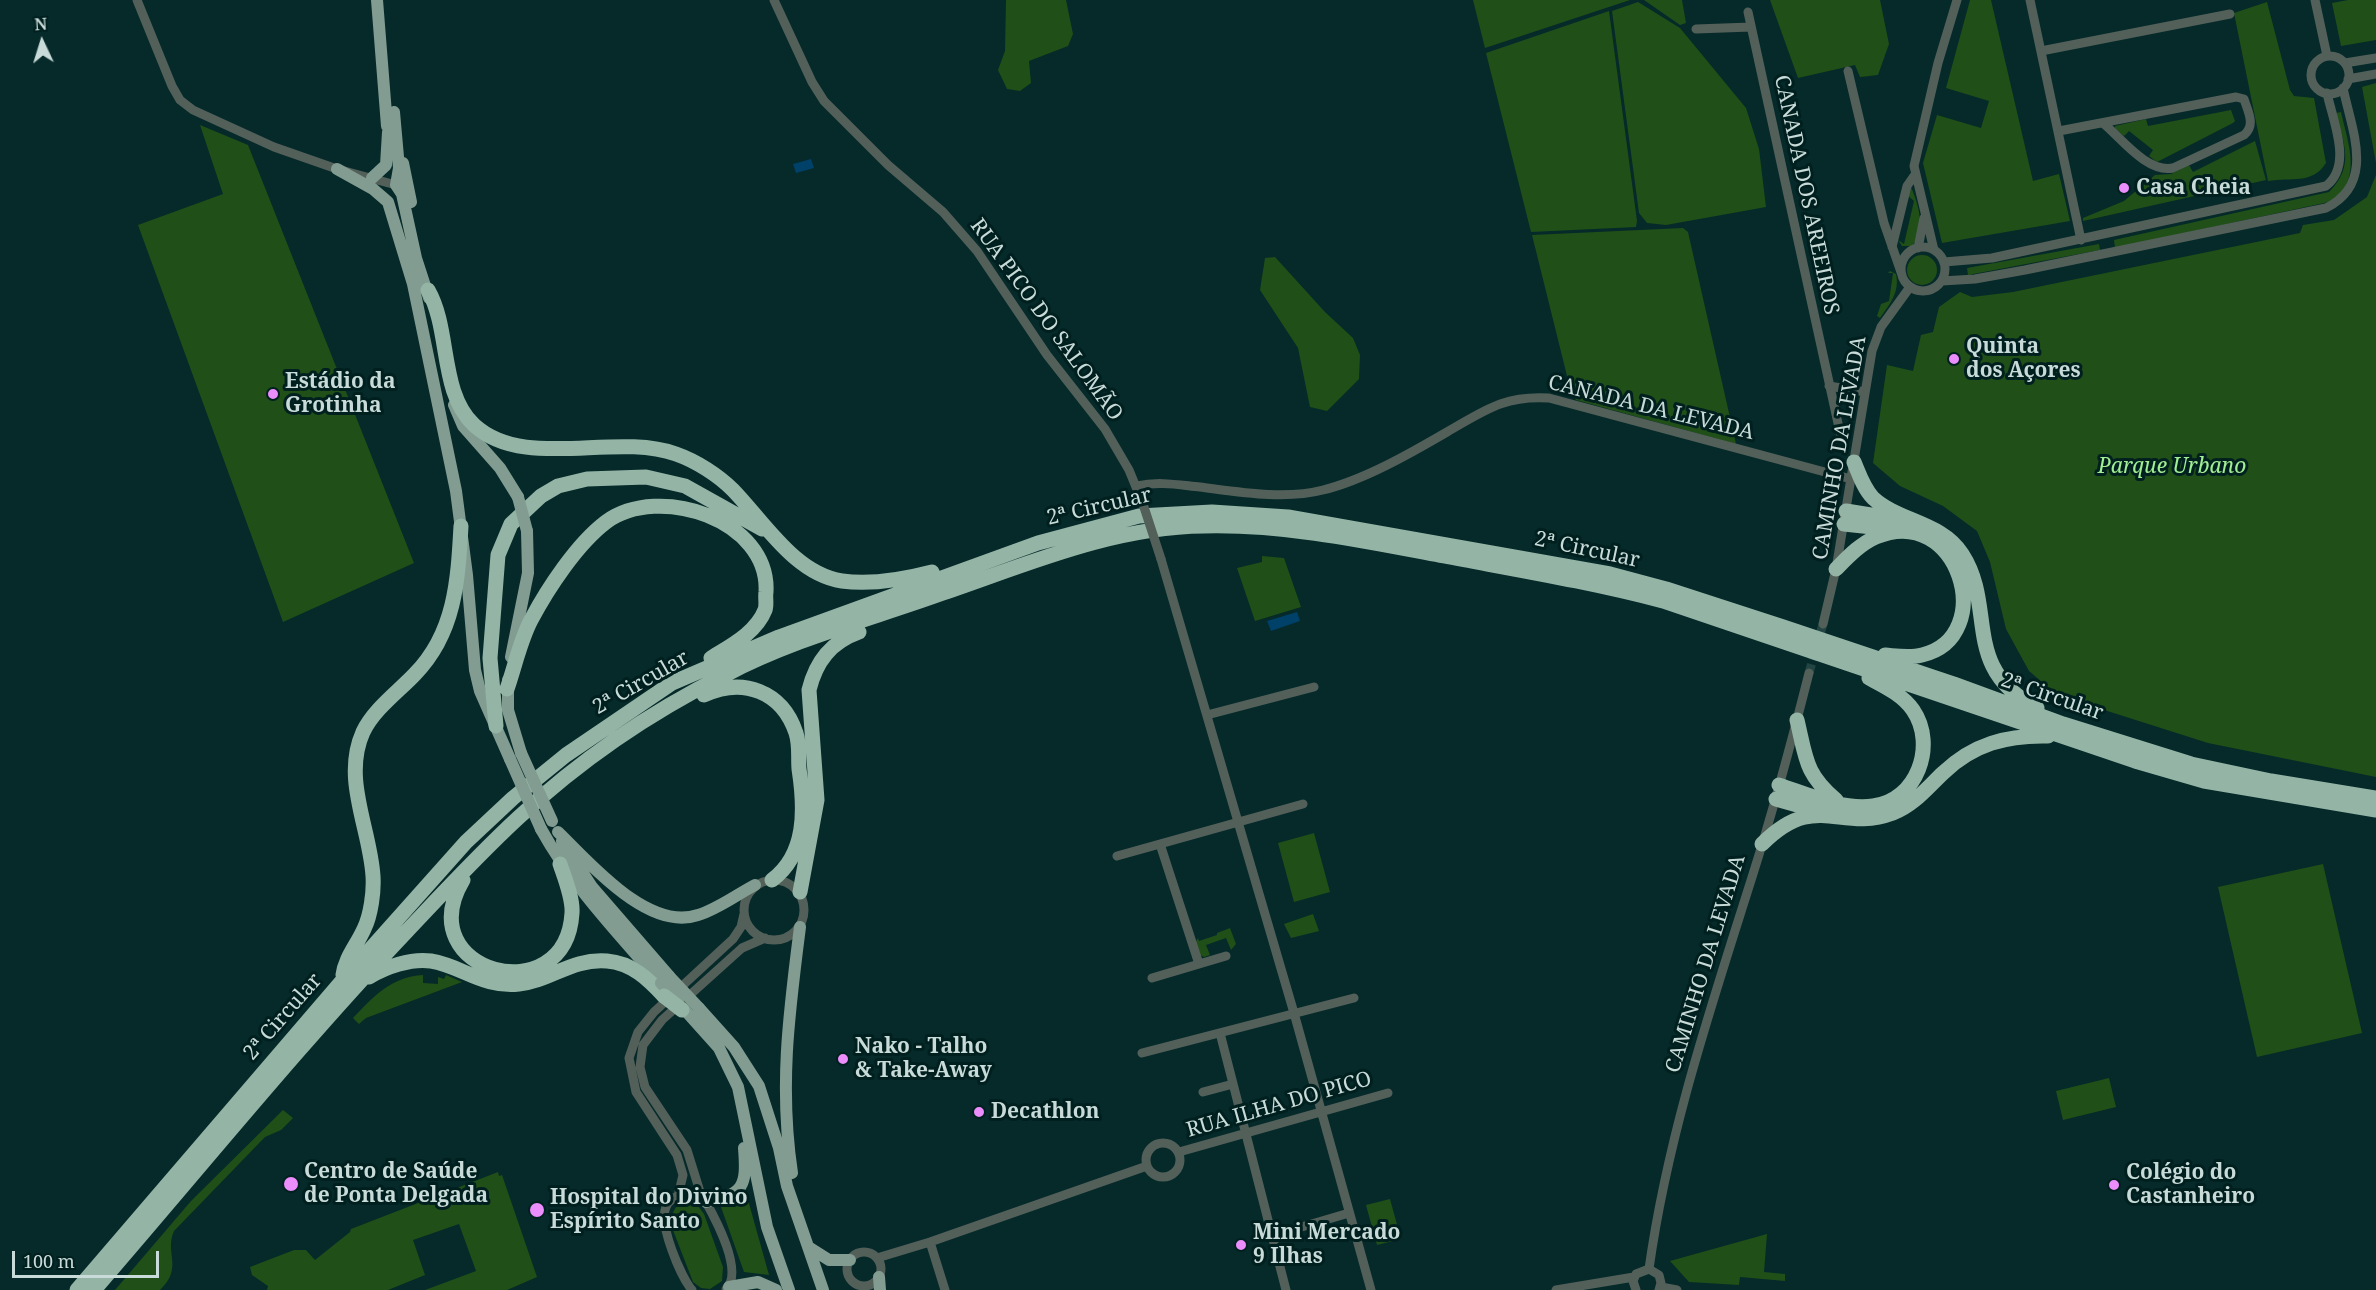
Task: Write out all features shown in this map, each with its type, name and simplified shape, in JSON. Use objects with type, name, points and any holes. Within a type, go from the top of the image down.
[{"type":"highway","points":[[422,284],[436,305],[454,391],[462,409],[473,424],[492,438],[522,447],[627,445],[675,454],[701,465],[731,488],[791,554],[814,571],[840,581],[854,582],[917,576],[1014,552]]},
{"type":"highway","points":[[1843,655],[1924,654],[1936,649],[1949,638],[1959,623],[1963,590],[1959,573],[1942,546],[1872,497],[1854,462]]},
{"type":"highway","points":[[496,726],[490,658],[498,555],[511,524],[541,496],[558,486],[587,479],[646,477],[699,493],[777,538]]},
{"type":"highway","points":[[507,689],[531,620],[577,549],[607,522],[637,508],[675,506],[708,516],[733,530],[756,550],[767,575],[765,610],[743,639],[672,683]]},
{"type":"highway","name":"2ª Circular","points":[[94,1290],[466,842],[513,798],[609,724],[672,683],[778,637],[1014,552],[1139,516],[1212,512],[1288,517],[1610,574],[1666,589],[1843,655]]},
{"type":"highway","points":[[1845,518],[1915,527],[1948,539],[1960,551],[1970,567],[1977,590],[1985,648],[1997,673],[2010,689],[2061,730]]},
{"type":"highway","points":[[461,526],[458,576],[446,630],[431,657],[381,707],[363,732],[355,762],[356,787],[373,877],[366,926],[345,963],[349,982],[383,969],[411,962],[430,961],[477,980],[500,985],[521,984],[571,965],[608,961],[625,965],[665,985],[688,1010]]},
{"type":"highway","name":"2ª Circular","points":[[77,1290],[349,982],[521,814],[579,768],[646,722],[728,673],[784,649],[1099,541],[1173,527],[1240,526],[1302,532],[1607,586],[1843,655],[1954,684],[2061,730],[2204,781],[2376,810]]},
{"type":"highway","points":[[1836,569],[1864,543],[1877,537],[1915,527]]},
{"type":"highway","points":[[801,892],[817,800],[808,711],[809,690],[813,673],[821,660],[845,637],[985,584],[1001,573]]},
{"type":"highway","points":[[1778,792],[1843,806],[1873,806],[1900,795],[1917,774],[1923,750],[1919,722],[1913,709],[1900,696],[1843,655]]},
{"type":"highway","points":[[646,722],[712,691],[728,687],[746,686],[772,697],[782,706],[796,733],[799,747],[802,825],[796,850],[789,866],[772,880]]},
{"type":"highway","points":[[1797,720],[1809,771],[1820,787],[1843,806]]},
{"type":"highway","points":[[1778,792],[1828,813],[1875,818],[1895,812],[1928,789],[1967,753],[1990,742],[2061,730]]},
{"type":"highway","name":"2ª Circular","points":[[2061,730],[2227,773],[2376,798]]},
{"type":"highway","points":[[1762,844],[1791,821],[1828,813]]},
{"type":"highway","points":[[484,850],[454,895],[451,922],[462,948],[471,959],[485,967],[506,973],[530,971],[558,951],[565,941],[570,929],[572,910],[560,864]]},
{"type":"main road","points":[[377,4],[461,526],[475,670],[480,691],[496,726],[516,756],[570,857],[665,985]]},
{"type":"main road","points":[[377,4],[388,132],[396,185],[448,390],[463,426],[500,468],[518,497],[527,531],[528,573],[507,689],[508,710],[516,756],[541,829],[560,864],[583,894],[665,985]]},
{"type":"main road","points":[[394,112],[399,168],[396,185]]},
{"type":"main road","points":[[372,178],[380,173],[387,161],[388,132]]},
{"type":"main road","points":[[337,170],[373,189],[388,202],[422,284]]},
{"type":"main road","points":[[555,827],[618,888],[659,914],[685,918],[698,915],[755,885]]},
{"type":"main road","points":[[798,1217],[785,1101],[786,1036],[800,927]]},
{"type":"main road","points":[[688,1010],[734,1047],[759,1086],[798,1217],[823,1290]]},
{"type":"main road","points":[[688,1010],[719,1048],[730,1066],[745,1119],[766,1227],[789,1290]]},
{"type":"main road","points":[[704,1200],[729,1197],[740,1190],[744,1180],[741,1125],[745,1119]]},
{"type":"main road","points":[[809,1247],[829,1260],[850,1260]]},
{"type":"main road","points":[[880,1274],[880,1290]]},
{"type":"main road","points":[[727,1289],[758,1282],[776,1290]]},
{"type":"street","points":[[138,0],[172,86],[180,100],[193,110],[274,147],[337,170],[396,185]]},
{"type":"street","name":"RUA PICO DO SALOMÃO","points":[[774,0],[812,82],[824,101],[888,165],[942,212],[977,251],[1047,355],[1105,429],[1137,486],[1207,715],[1371,1290]]},
{"type":"street","points":[[1942,280],[1944,262],[1934,250],[1914,176],[1925,113],[1957,0]]},
{"type":"street","points":[[2030,0],[2060,132],[2081,240]]},
{"type":"street","points":[[2315,0],[2327,56]]},
{"type":"street","name":"CANADA DOS AREEIROS","points":[[1748,12],[1841,437]]},
{"type":"street","points":[[2042,51],[2230,14]]},
{"type":"street","points":[[1696,29],[1751,27]]},
{"type":"street","points":[[1848,71],[1884,224],[1902,275],[1910,287],[1927,291],[1942,280],[1975,279],[2025,270],[2326,208],[2336,203],[2353,184],[2358,163],[2343,88],[2348,79],[2345,63],[2339,58],[2327,56],[2313,66],[2312,78],[2317,88],[2327,93],[2343,88]]},
{"type":"street","points":[[2345,63],[2376,57]]},
{"type":"street","points":[[2348,79],[2376,74]]},
{"type":"street","points":[[1944,262],[1992,258],[2326,186],[2339,171],[2341,158],[2327,93]]},
{"type":"street","points":[[2060,132],[2103,123],[2228,98],[2244,99],[2252,122],[2250,130],[2173,168],[2163,170],[2153,166],[2103,123]]},
{"type":"street","points":[[1892,247],[1907,186],[1914,176]]},
{"type":"street","points":[[1918,248],[1924,209]]},
{"type":"street","points":[[1892,247],[1906,255]]},
{"type":"street","points":[[1902,275],[1901,268],[1906,255],[1918,248],[1934,250]]},
{"type":"street","name":"CAMINHO DA LEVADA","points":[[1823,624],[1836,569],[1865,392],[1877,334],[1910,287]]},
{"type":"street","points":[[1829,386],[1865,392]]},
{"type":"street","name":"CANADA DA LEVADA","points":[[1137,486],[1154,482],[1244,492],[1306,493],[1324,490],[1399,458],[1481,410],[1499,403],[1536,397],[1549,398],[1851,479]]},
{"type":"street","name":"CAMINHO DA LEVADA","points":[[1649,1269],[1674,1136],[1729,945],[1778,792],[1809,673]]},
{"type":"street","points":[[1207,715],[1314,687]]},
{"type":"street","points":[[1117,856],[1303,804]]},
{"type":"street","points":[[1160,844],[1199,964]]},
{"type":"street","points":[[678,1196],[683,1175],[681,1166],[677,1155],[636,1092],[630,1068],[631,1050],[638,1032],[654,1012],[734,939],[741,927],[746,898],[755,885],[772,880],[791,884],[801,892],[805,910],[800,927],[780,939],[765,938],[742,948],[662,1020],[643,1045],[640,1067],[645,1087],[687,1150],[704,1200],[731,1258],[733,1277],[727,1289]]},
{"type":"street","points":[[744,914],[751,929],[765,938]]},
{"type":"street","points":[[1152,978],[1226,956]]},
{"type":"street","points":[[1142,1053],[1354,998]]},
{"type":"street","points":[[1220,1033],[1286,1290]]},
{"type":"street","points":[[1203,1092],[1233,1084]]},
{"type":"street","name":"RUA ILHA DO PICO","points":[[1179,1152],[1388,1093]]},
{"type":"street","points":[[1159,1143],[1174,1146],[1179,1152],[1179,1169],[1170,1176],[1159,1177],[1147,1166],[1147,1154],[1159,1143]]},
{"type":"street","points":[[904,1251],[869,1285],[855,1284],[847,1273],[850,1260],[854,1255],[866,1252],[877,1258],[904,1251],[1147,1166]]},
{"type":"street","points":[[692,1290],[680,1272],[664,1217],[666,1207],[678,1196],[687,1194],[704,1200]]},
{"type":"street","points":[[1271,1236],[1349,1213]]},
{"type":"street","points":[[930,1242],[945,1290]]},
{"type":"street","points":[[877,1258],[880,1274]]},
{"type":"street","points":[[1556,1290],[1634,1277],[1639,1272],[1649,1269],[1659,1275],[1660,1288],[1677,1290]]},
{"type":"street","points":[[1634,1277],[1636,1290]]},
{"type":"green space","points":[[1006,0],[1066,0],[1073,34],[1068,46],[1029,61],[1031,83],[1020,91],[1007,89],[998,70],[1005,51]]},
{"type":"green space","points":[[1473,0],[1630,0],[1485,48]]},
{"type":"green space","points":[[1644,0],[1682,0],[1686,23],[1680,25]]},
{"type":"green space","points":[[1770,0],[1880,0],[1889,44],[1878,75],[1860,77],[1855,65],[1798,78]]},
{"type":"green space","points":[[1970,0],[1991,0],[2033,181],[2059,174],[2070,221],[1942,243],[1923,163],[1937,115],[1981,128],[1989,101],[1946,88]]},
{"type":"green space","points":[[2348,0],[2376,0],[2376,40],[2341,46],[2332,3]]},
{"type":"green space","points":[[1638,2],[1680,28],[1746,108],[1759,149],[1766,207],[1666,225],[1647,223],[1639,213],[1612,11]]},
{"type":"green space","points":[[2267,2],[2290,90],[2294,96],[2314,98],[2326,163],[2314,175],[2300,179],[2268,181],[2234,13]]},
{"type":"green space","points":[[1609,11],[1636,227],[1531,232],[1486,53]]},
{"type":"green space","points":[[2376,83],[2376,163],[2362,87]]},
{"type":"green space","points":[[2231,110],[2235,121],[2233,123],[2157,162],[2149,156],[2153,150],[2129,131],[2124,136],[2115,129],[2115,126],[2146,119],[2148,126]]},
{"type":"green space","points":[[2341,112],[2350,149],[2350,173],[2347,184],[2329,202],[2115,248],[2114,240],[2329,192],[2337,182],[2345,164],[2344,145],[2336,113]]},
{"type":"green space","name":"Estádio da Grotinha","points":[[200,125],[248,145],[414,563],[283,622],[138,225],[223,194]]},
{"type":"green space","points":[[2255,141],[2266,180],[2083,221],[2083,218],[2124,201],[2155,175],[2171,174],[2189,165],[2193,172]]},
{"type":"green space","name":"Parque Urbano","points":[[2376,175],[2376,777],[2208,743],[2057,695],[2029,671],[2006,629],[1990,562],[1977,531],[1943,506],[1900,486],[1873,463],[1887,365],[1913,371],[1921,335],[1933,332],[1939,307],[1960,292],[1972,297],[2013,292],[2300,233],[2303,225],[2334,220],[2367,197]]},
{"type":"green space","points":[[1911,187],[1919,210],[1919,232],[1912,246],[1902,246],[1898,240],[1904,244],[1914,201],[1908,196]]},
{"type":"green space","points":[[1683,228],[1688,232],[1736,444],[1576,400],[1570,388],[1532,235]]},
{"type":"green space","points":[[2099,244],[2100,250],[1968,275],[1967,268]]},
{"type":"green space","points":[[1922,255],[1932,260],[1937,270],[1932,280],[1922,285],[1912,280],[1907,270],[1912,260]]},
{"type":"green space","points":[[1275,257],[1325,312],[1353,338],[1360,355],[1359,379],[1327,411],[1310,407],[1298,348],[1260,290],[1265,258]]},
{"type":"green space","points":[[1890,271],[1896,274],[1897,286],[1893,298],[1880,318],[1877,316],[1881,304],[1889,301],[1893,273],[1888,273]]},
{"type":"green space","points":[[1262,556],[1284,558],[1301,607],[1255,621],[1237,568],[1262,562]]},
{"type":"green space","points":[[1314,833],[1330,892],[1294,902],[1278,843]]},
{"type":"green space","points":[[2323,864],[2362,1033],[2257,1057],[2218,887]]},
{"type":"green space","points":[[1313,914],[1319,931],[1291,938],[1284,924]]},
{"type":"green space","points":[[1230,928],[1236,944],[1231,950],[1226,938],[1206,945],[1210,955],[1204,957],[1198,954],[1195,943],[1198,938],[1199,941]]},
{"type":"green space","points":[[423,975],[423,983],[438,984],[438,977],[444,979],[446,975],[462,982],[366,1018],[359,1024],[353,1018],[376,995],[392,984],[402,979]]},
{"type":"green space","points":[[2109,1078],[2116,1107],[2063,1120],[2056,1091]]},
{"type":"green space","points":[[283,1110],[293,1118],[281,1130],[265,1137],[174,1231],[171,1246],[171,1274],[160,1290],[115,1290],[191,1201]]},
{"type":"green space","points":[[498,1172],[499,1176],[502,1175],[537,1277],[507,1290],[425,1290],[476,1271],[459,1224],[413,1240],[425,1275],[388,1290],[267,1290],[268,1286],[252,1275],[250,1267],[294,1250],[306,1250],[315,1260],[351,1229]]},
{"type":"green space","points":[[745,1189],[769,1275],[744,1272],[721,1207],[741,1195]]},
{"type":"green space","points":[[1390,1199],[1401,1239],[1377,1245],[1366,1205]]},
{"type":"green space","points":[[689,1203],[698,1206],[704,1214],[723,1267],[722,1281],[710,1289],[701,1288],[693,1282],[671,1225],[671,1216],[676,1207]]},
{"type":"green space","points":[[1767,1234],[1764,1272],[1785,1274],[1785,1281],[1740,1277],[1739,1285],[1689,1282],[1670,1261]]},
{"type":"water","points":[[811,159],[814,168],[796,173],[793,164]]},
{"type":"water","points":[[1297,612],[1300,621],[1271,631],[1267,621]]},
{"type":"tunnel","points":[[1809,673],[1823,624]]},
{"type":"place","name":"Casa Cheia","points":[[2124,188]]},
{"type":"place","name":"Quinta dos Açores","points":[[1954,359]]},
{"type":"place","name":"Estádio da Grotinha","points":[[273,394]]},
{"type":"place","name":"Nako - Talho & Take-Away","points":[[843,1059]]},
{"type":"place","name":"Decathlon","points":[[979,1112]]},
{"type":"place","name":"Centro de Saúde de Ponta Delgada","points":[[291,1184]]},
{"type":"place","name":"Colégio do Castanheiro","points":[[2114,1185]]},
{"type":"place","name":"Hospital do Divino Espírito Santo","points":[[537,1210]]},
{"type":"place","name":"Mini Mercado 9 Ilhas","points":[[1241,1245]]}]
